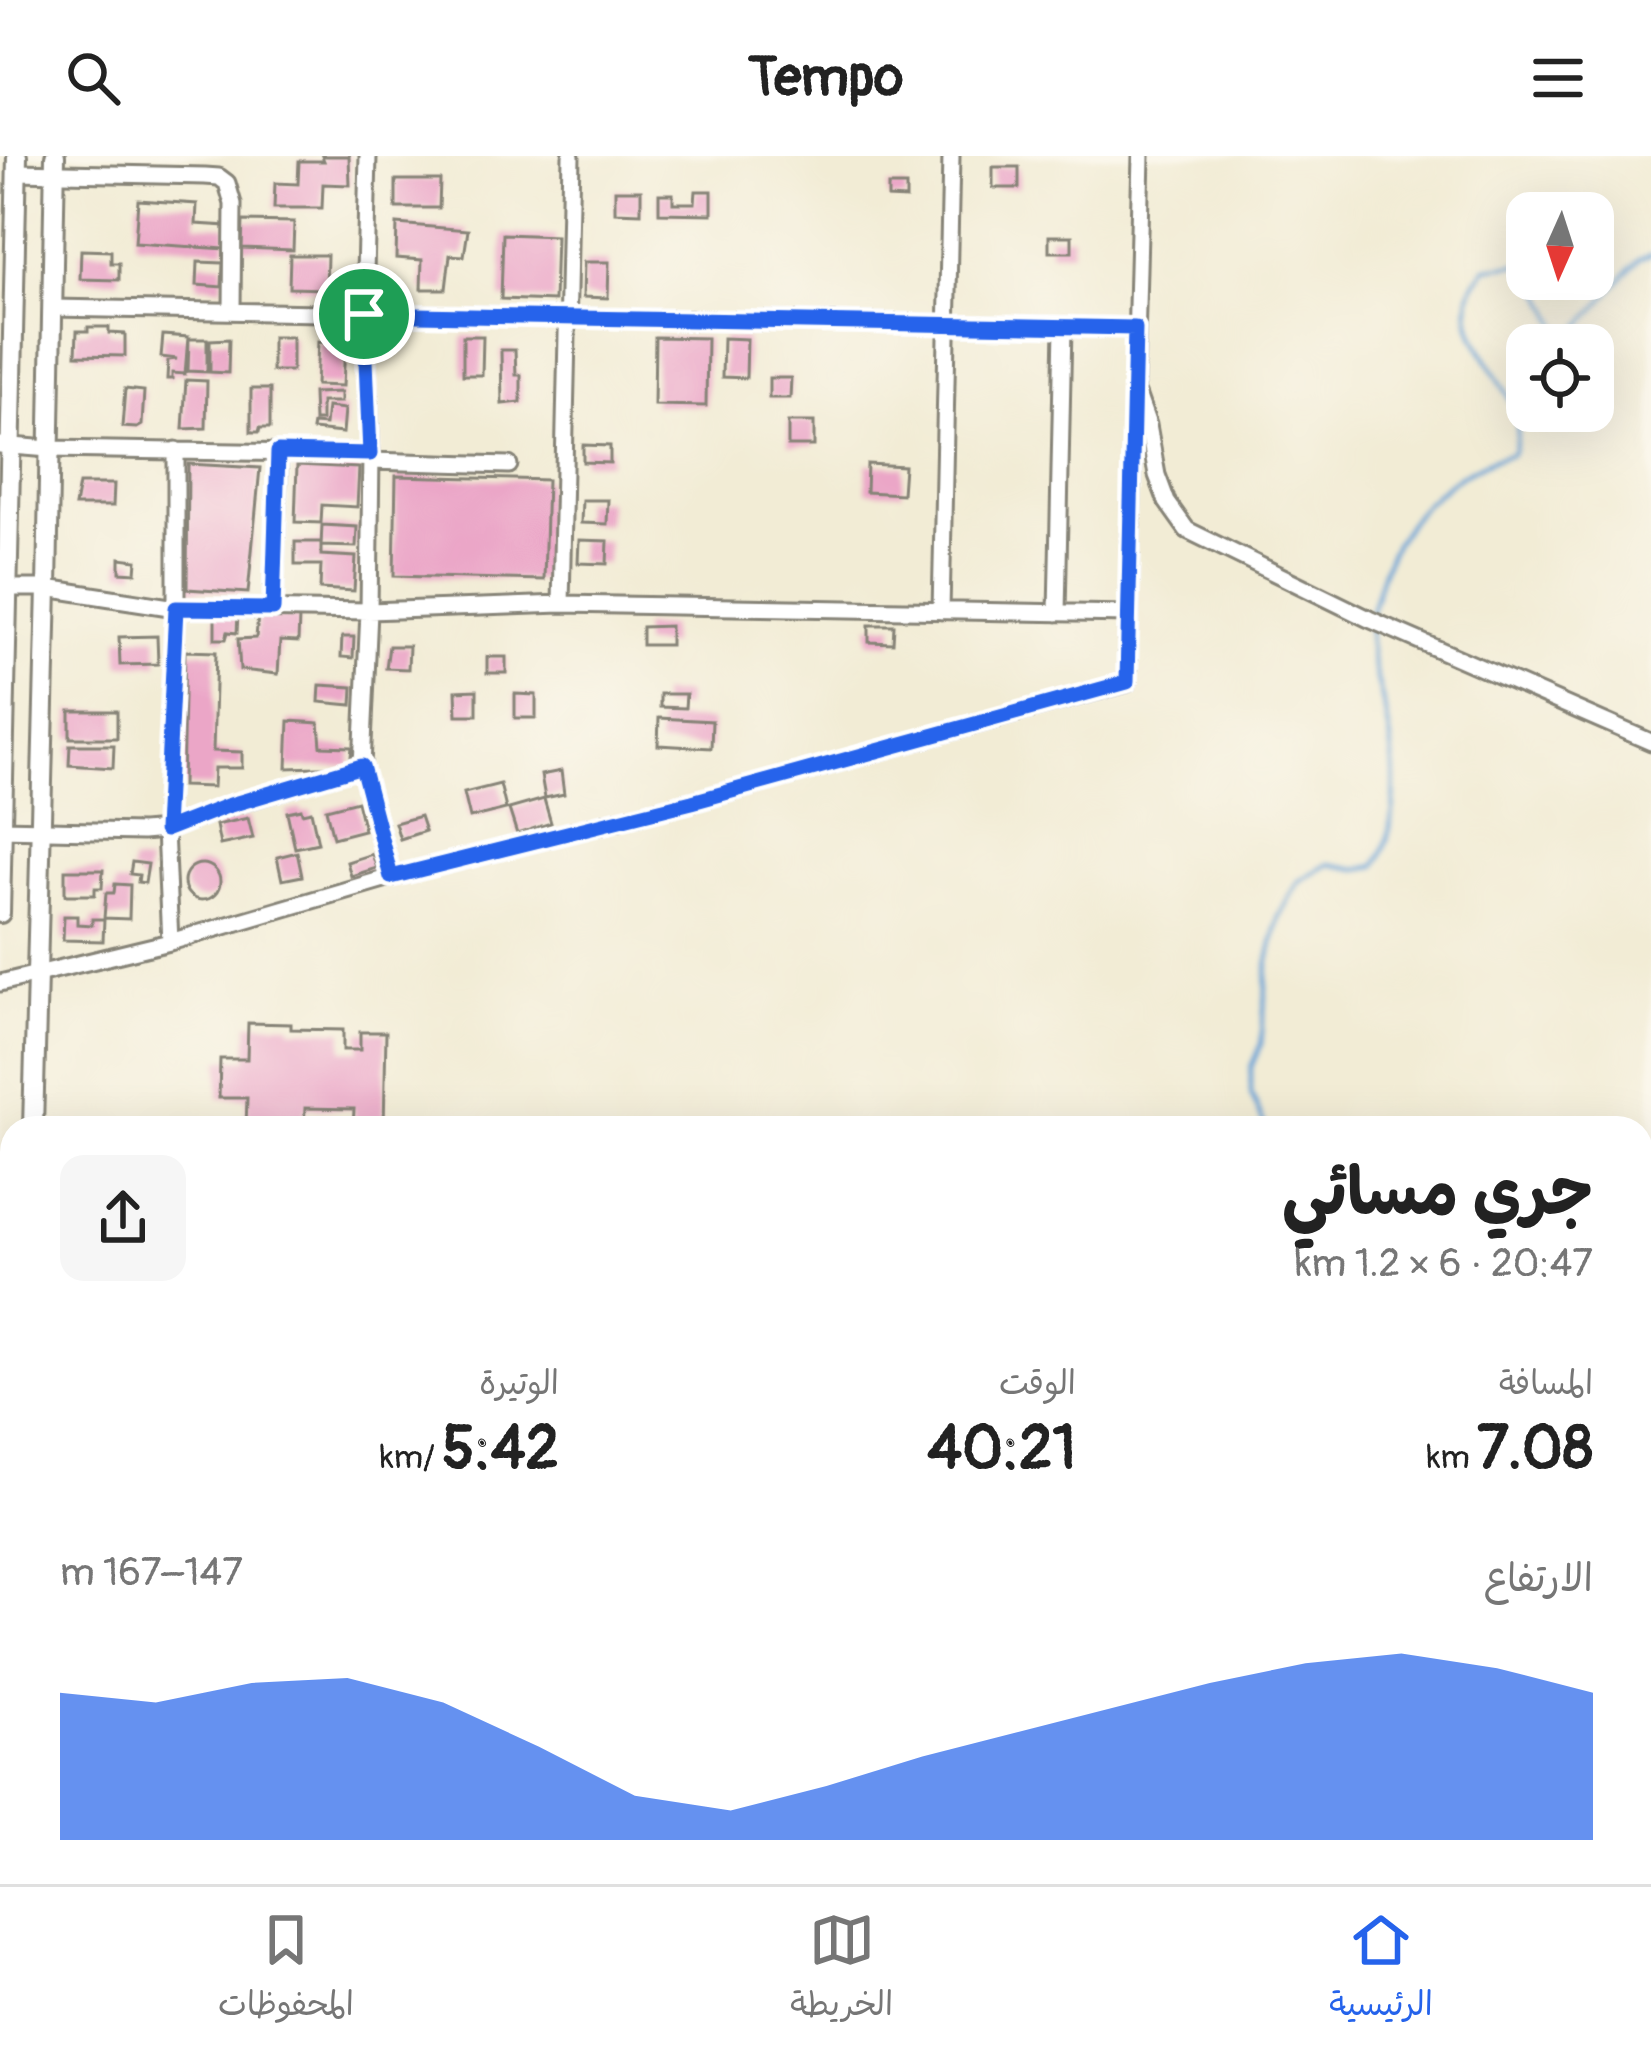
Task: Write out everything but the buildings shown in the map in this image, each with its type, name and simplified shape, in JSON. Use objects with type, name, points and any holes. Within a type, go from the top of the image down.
[{"type":"street","points":[[368,156],[364,314],[369,610],[362,766],[391,877]]},
{"type":"street","points":[[561,604],[572,156]]},
{"type":"street","points":[[941,611],[952,156]]},
{"type":"street","points":[[0,982],[170,942],[391,877],[692,802],[1127,682],[1141,156]]},
{"type":"street","points":[[0,913],[6,446],[17,164],[206,176],[227,183],[233,204],[232,310]]},
{"type":"street","points":[[33,1116],[55,164]]},
{"type":"street","points":[[52,308],[1135,328]]},
{"type":"street","points":[[1057,613],[1064,327]]},
{"type":"street","points":[[1134,384],[1148,424],[1156,475],[1167,502],[1187,530],[1369,619],[1651,742]]},
{"type":"street","points":[[6,446],[278,452],[509,465]]},
{"type":"street","points":[[170,942],[165,830],[176,608],[176,450]]},
{"type":"street","points":[[273,609],[278,452]]},
{"type":"street","points":[[3,588],[47,589],[176,608],[369,610],[561,604],[1129,614]]},
{"type":"street","points":[[1,829],[165,830],[227,806],[362,766]]},
{"type":"waterway","points":[[1614,288],[1639,259],[1651,254]]},
{"type":"waterway","points":[[1370,614],[1387,560],[1422,507],[1473,469],[1512,454],[1515,412],[1474,334],[1469,314],[1472,289],[1486,268],[1506,266]]},
{"type":"waterway","points":[[1546,300],[1564,335],[1576,332],[1604,300]]},
{"type":"waterway","points":[[1261,1116],[1251,1094],[1251,1067],[1261,1044],[1268,965],[1279,916],[1299,881],[1329,864],[1357,869],[1376,866],[1390,827],[1393,762],[1369,625]]},
{"type":"route","points":[[364,314],[1135,328],[1127,682],[692,802],[391,877],[362,766],[227,806],[165,830],[176,608],[273,609],[278,452],[370,454],[364,314]]}]
